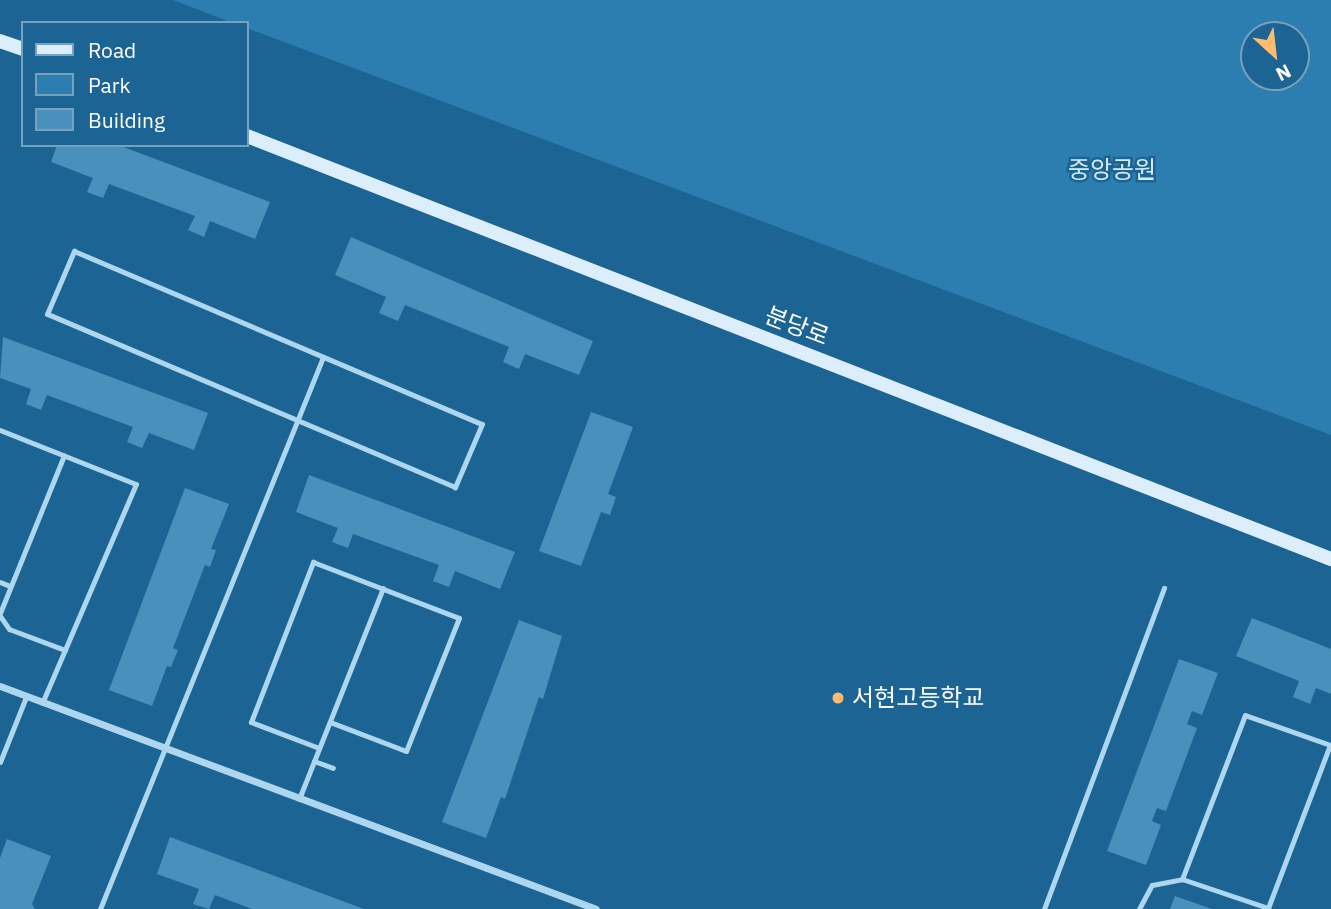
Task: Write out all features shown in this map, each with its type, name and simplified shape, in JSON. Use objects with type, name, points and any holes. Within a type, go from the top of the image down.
[{"type":"main road","points":[[0,41],[21,49]]},
{"type":"main road","name":"분당로","points":[[248,136],[1331,559]]},
{"type":"street","points":[[0,686],[162,749],[596,909]]},
{"type":"lane","points":[[74,251],[323,357],[482,424],[455,488],[47,314],[74,251]]},
{"type":"lane","points":[[100,909],[162,749],[323,357]]},
{"type":"lane","points":[[0,430],[135,485],[42,703]]},
{"type":"lane","points":[[64,455],[0,614],[9,629],[65,650]]},
{"type":"lane","points":[[320,748],[251,722],[313,562],[458,618],[406,751],[330,722]]},
{"type":"lane","points":[[0,582],[10,586]]},
{"type":"lane","points":[[299,799],[383,588]]},
{"type":"lane","points":[[1044,909],[1164,588]]},
{"type":"lane","points":[[0,762],[26,697]]},
{"type":"lane","points":[[1139,909],[1152,885],[1182,879],[1268,908],[1329,745],[1245,715],[1182,879]]},
{"type":"lane","points":[[314,761],[333,768]]},
{"type":"green space","name":"중앙공원","points":[[173,0],[1331,0],[1331,435],[248,28],[248,21],[228,21]]},
{"type":"building","points":[[56,147],[123,147],[270,202],[255,239],[210,221],[204,237],[188,230],[195,216],[109,184],[103,198],[87,192],[93,178],[51,162]]},
{"type":"building","points":[[351,237],[593,341],[579,375],[525,354],[519,369],[503,362],[509,347],[405,305],[398,321],[379,313],[386,297],[335,275]]},
{"type":"building","points":[[3,337],[208,413],[194,450],[149,433],[142,448],[127,442],[133,427],[47,395],[41,410],[26,404],[31,389],[0,378]]},
{"type":"building","points":[[591,412],[633,427],[608,494],[616,497],[610,515],[601,512],[581,566],[539,551]]},
{"type":"building","points":[[309,475],[515,552],[500,589],[455,571],[449,587],[433,581],[439,565],[353,534],[348,548],[332,542],[338,528],[296,512]]},
{"type":"building","points":[[185,488],[229,504],[211,549],[216,550],[210,567],[205,565],[173,648],[178,650],[171,667],[167,666],[152,706],[109,690]]},
{"type":"building","points":[[1252,618],[1331,649],[1331,694],[1316,688],[1310,704],[1293,697],[1299,681],[1236,656]]},
{"type":"building","points":[[519,620],[562,636],[543,699],[539,697],[505,799],[501,797],[486,838],[442,822]]},
{"type":"building","points":[[1179,659],[1218,673],[1202,715],[1192,711],[1187,724],[1197,728],[1166,811],[1157,808],[1152,821],[1161,825],[1146,865],[1107,851]]},
{"type":"building","points":[[170,837],[364,909],[252,909],[215,895],[209,909],[193,904],[199,889],[157,874]]},
{"type":"building","points":[[7,839],[51,856],[32,904],[35,909],[0,909],[0,858]]},
{"type":"building","points":[[1175,896],[1212,909],[1170,909]]},
{"type":"place","name":"서현고등학교","points":[[838,698]]}]
